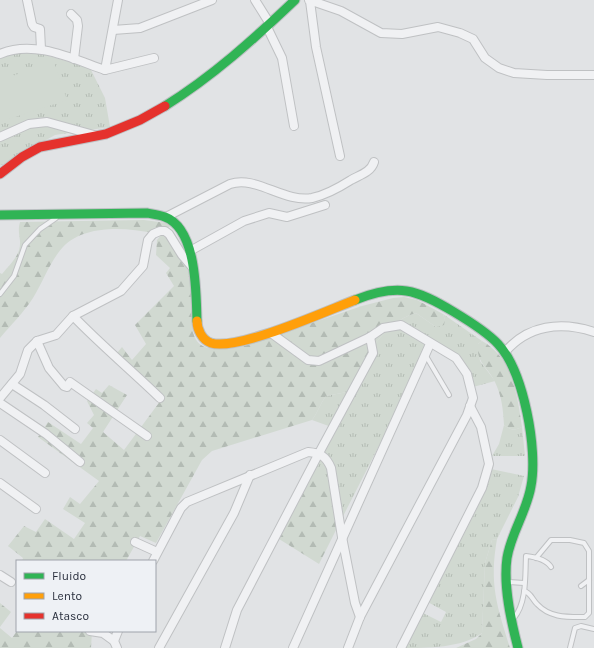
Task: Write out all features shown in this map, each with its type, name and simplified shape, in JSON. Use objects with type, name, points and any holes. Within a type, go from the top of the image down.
[{"type":"main road","points":[[0,174],[20,158],[44,145],[98,136],[114,131],[163,108],[227,62],[295,0]]},
{"type":"main road","points":[[0,215],[147,212],[166,217],[178,226],[190,251],[195,270],[197,326],[204,340],[213,344],[233,343],[272,333],[372,293],[389,290],[409,290],[447,307],[498,344],[505,352],[516,375],[526,410],[533,473],[527,502],[511,544],[507,560],[506,582],[511,622],[518,648]]},
{"type":"street","points":[[27,0],[32,24],[34,27],[40,29],[41,49]]},
{"type":"street","points":[[105,70],[118,0]]},
{"type":"street","points":[[113,30],[140,28],[212,0]]},
{"type":"street","points":[[255,0],[282,58],[294,126]]},
{"type":"street","points":[[340,156],[316,47],[310,0],[341,11],[381,33],[402,34],[438,27],[460,33],[473,39],[485,58],[499,68],[514,73],[594,75]]},
{"type":"street","points":[[71,14],[77,20],[78,26],[74,59]]},
{"type":"street","points":[[0,54],[8,50],[24,48],[41,49],[105,70],[154,58]]},
{"type":"street","points":[[0,137],[29,124],[46,122],[98,136]]},
{"type":"street","points":[[166,217],[240,181],[291,197],[312,198],[337,188],[364,173],[372,168],[374,162]]},
{"type":"street","points":[[190,251],[244,221],[274,213],[287,217],[325,206]]},
{"type":"street","points":[[0,398],[20,374],[28,350],[37,341],[56,335],[73,316],[121,291],[143,266],[148,240],[153,234],[160,231],[165,231],[169,234],[182,255],[195,270]]},
{"type":"street","points":[[73,316],[97,341],[126,365],[160,398]]},
{"type":"street","points":[[272,333],[308,360],[319,361],[370,337],[383,328],[401,325],[430,344],[456,358],[466,374],[473,398],[421,504],[360,617],[348,648]]},
{"type":"street","points":[[505,352],[514,341],[527,332],[548,327],[573,326],[594,332]]},
{"type":"street","points":[[225,648],[237,610],[318,453],[373,353],[370,337]]},
{"type":"street","points":[[37,341],[49,368],[64,386],[67,386],[70,382],[147,436]]},
{"type":"street","points":[[293,648],[342,536],[430,344]]},
{"type":"street","points":[[12,384],[44,405],[75,429]]},
{"type":"street","points":[[0,403],[46,434],[80,462]]},
{"type":"street","points":[[401,648],[482,488],[489,464],[481,427],[470,406]]},
{"type":"street","points":[[0,440],[45,473]]},
{"type":"street","points":[[153,560],[181,508],[187,502],[308,452],[318,453],[328,460],[331,468],[355,603],[360,617]]},
{"type":"street","points":[[159,648],[234,513],[250,475]]},
{"type":"street","points":[[0,483],[36,509]]},
{"type":"street","points":[[135,542],[157,552]]},
{"type":"street","points":[[0,575],[12,582]]},
{"type":"street","points":[[90,632],[103,633],[115,644],[118,632]]},
{"type":"lane","points":[[0,294],[14,276],[25,245],[40,229],[62,214]]},
{"type":"lane","points":[[425,355],[449,395]]},
{"type":"lane","points":[[524,591],[528,592],[537,604],[552,615],[585,617],[590,611],[589,551],[584,543],[570,540],[551,540],[536,558]]},
{"type":"lane","points":[[511,622],[520,609],[524,591],[526,556],[536,558],[549,564],[551,567]]},
{"type":"lane","points":[[581,586],[589,580]]},
{"type":"lane","points":[[506,582],[524,583]]},
{"type":"lane","points":[[570,648],[573,634],[578,626],[594,629]]},
{"type":"green space","points":[[16,52],[39,53],[90,68],[105,98],[110,127],[55,135],[0,166],[0,57]]},
{"type":"green space","points":[[54,62],[67,100],[0,122],[0,80]]},
{"type":"green space","points":[[144,220],[167,223],[170,227],[158,228],[153,233],[117,229],[93,231],[72,240],[63,247],[54,259],[37,292],[22,313],[0,338],[0,273],[2,274],[19,251],[20,222]]},
{"type":"green space","points":[[162,234],[167,235],[183,260],[190,275],[193,333],[198,342],[207,348],[222,349],[244,346],[362,306],[393,298],[404,297],[417,300],[443,314],[445,320],[444,325],[436,327],[416,313],[403,318],[392,326],[374,345],[347,392],[326,396],[312,420],[212,451],[202,460],[156,543],[140,536],[127,560],[22,560],[23,558],[8,546],[24,526],[36,532],[45,519],[74,539],[85,523],[63,509],[70,497],[80,504],[99,481],[38,437],[48,422],[81,444],[93,428],[87,423],[94,415],[87,401],[96,389],[102,393],[109,385],[127,395],[103,432],[124,450],[161,400],[117,353],[122,347],[132,360],[146,344],[135,325],[174,286],[166,273],[170,268],[156,255],[157,240]]},
{"type":"green space","points":[[416,313],[436,327],[445,320],[443,314],[482,341],[478,344],[480,361],[495,381],[473,387],[464,363],[433,340],[337,528],[322,480],[310,480],[337,429],[312,420],[326,396],[347,392],[367,356],[383,335],[403,318]]},
{"type":"green space","points":[[482,341],[501,357],[507,367],[512,378],[518,402],[522,427],[513,429],[504,425],[502,403],[497,387],[479,356],[478,344]]},
{"type":"green space","points":[[504,425],[513,429],[522,427],[525,456],[492,456],[499,444]]},
{"type":"green space","points":[[491,469],[524,476],[518,497],[497,539],[492,540],[485,563],[482,633],[474,638],[455,644],[433,647],[401,648],[419,611],[441,622],[446,612],[424,600]]},
{"type":"green space","points":[[310,480],[322,480],[328,484],[332,495],[337,528],[319,564],[279,539]]},
{"type":"green space","points":[[497,539],[494,582],[501,620],[510,648],[456,648],[476,639],[482,633],[485,563],[492,540]]},
{"type":"green space","points":[[0,603],[11,612],[0,627]]},
{"type":"green space","points":[[0,628],[12,638],[16,632],[92,632],[91,648],[0,648]]},
{"type":"traffic: fast","points":[[165,106],[216,70],[295,0]]},
{"type":"traffic: fast","points":[[0,215],[147,213],[165,217],[176,224],[183,234],[189,248],[195,279],[197,321]]},
{"type":"traffic: fast","points":[[355,300],[383,291],[395,290],[406,291],[429,298],[466,319],[489,335],[498,344],[507,357],[515,373],[527,412],[533,471],[529,495],[509,549],[506,569],[508,603],[518,648]]},
{"type":"traffic: slow","points":[[197,321],[199,331],[208,342],[224,344],[261,336],[282,329],[355,300]]},
{"type":"traffic: jam","points":[[0,174],[22,157],[40,147],[106,134],[140,120],[165,106]]}]
